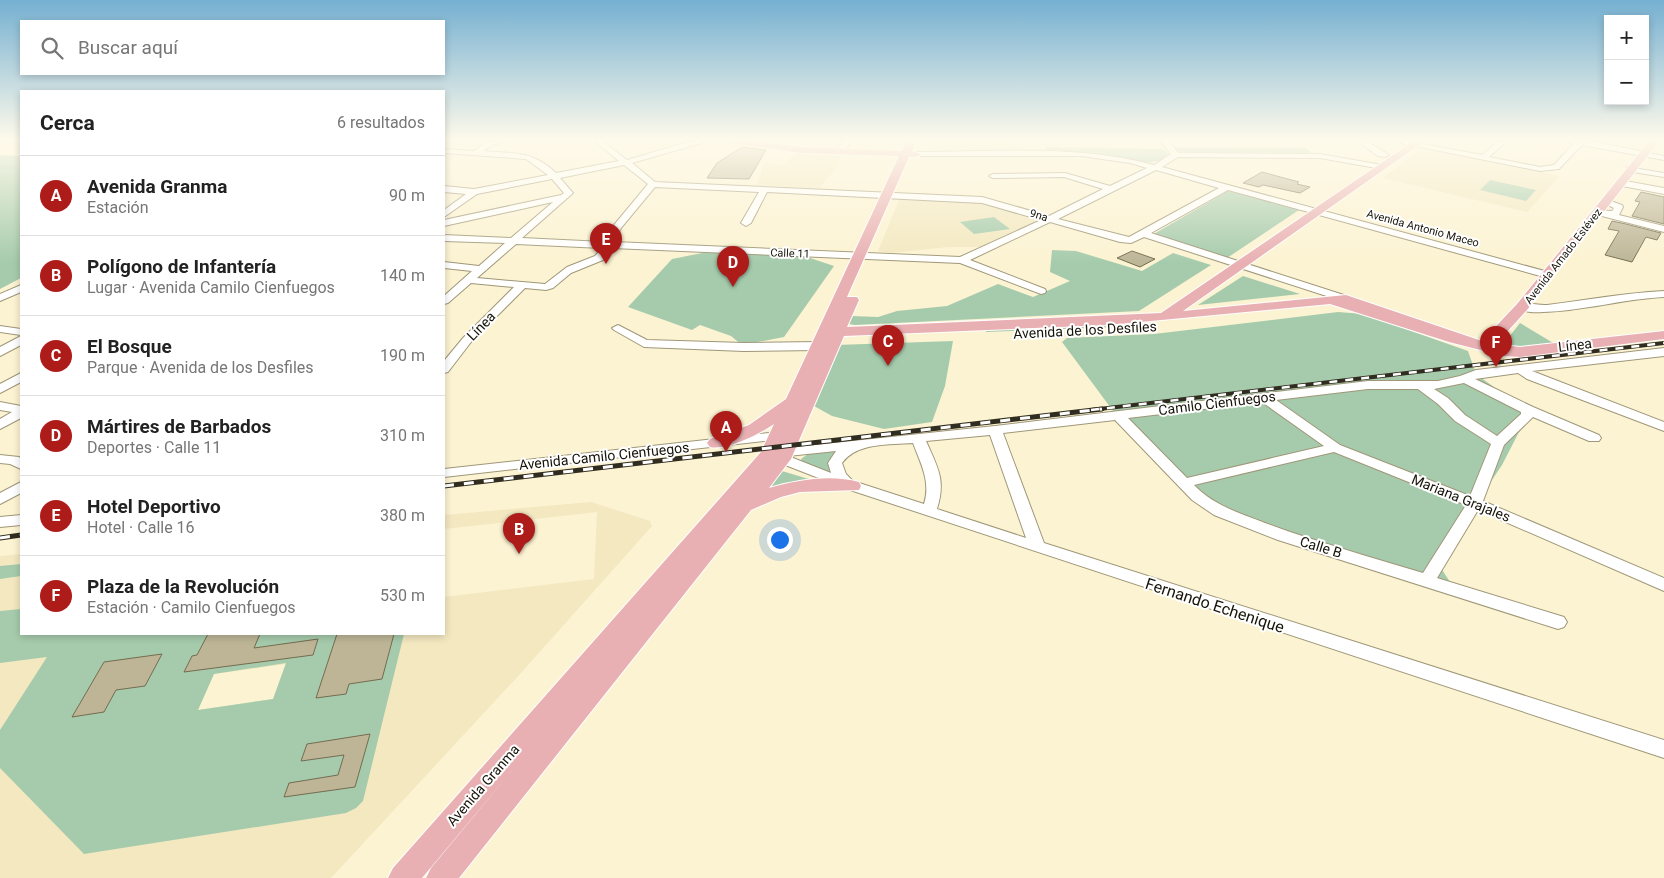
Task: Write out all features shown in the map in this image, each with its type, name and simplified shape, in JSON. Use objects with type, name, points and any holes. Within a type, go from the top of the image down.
[{"type":"main road","name":"Avenida Granma","points":[[441,878],[736,515],[782,447],[827,338],[899,181]]},
{"type":"main road","points":[[1143,323],[1353,181]]},
{"type":"main road","name":"Avenida Amado Estévez","points":[[1479,344],[1522,307],[1620,183]]},
{"type":"main road","points":[[1165,317],[1231,265]]},
{"type":"main road","name":"Avenida de los Desfiles","points":[[1143,323],[1165,317],[1331,300]]},
{"type":"main road","name":"Línea","points":[[1331,300],[1348,303],[1454,339],[1504,351],[1520,352],[1664,335]]},
{"type":"main road","name":"Avenida de los Desfiles","points":[[827,338],[1201,322],[1348,303]]},
{"type":"main road","name":"Avenida Granma","points":[[403,878],[782,447],[795,397],[827,338]]},
{"type":"main road","points":[[716,443],[750,432],[769,421],[795,397]]},
{"type":"main road","points":[[736,515],[758,498],[788,488],[813,484],[852,486]]},
{"type":"street","points":[[445,189],[474,192],[529,181]]},
{"type":"street","points":[[445,300],[569,193],[558,181]]},
{"type":"street","points":[[468,280],[546,287],[557,283],[565,272],[600,258],[610,245],[610,239],[653,184],[649,181]]},
{"type":"street","points":[[1083,181],[1111,189]]},
{"type":"street","points":[[961,260],[1127,181]]},
{"type":"street","name":"Avenida Antonio Maceo","points":[[1206,181],[1548,274]]},
{"type":"street","points":[[1620,183],[1661,190],[1664,181]]},
{"type":"street","name":"9na","points":[[653,184],[988,200],[1120,239],[1131,240],[1142,236],[1348,303]]},
{"type":"street","points":[[1142,236],[1227,187]]},
{"type":"street","points":[[746,223],[764,190]]},
{"type":"street","points":[[445,213],[474,192]]},
{"type":"street","points":[[445,223],[564,197]]},
{"type":"street","points":[[1601,207],[1664,229]]},
{"type":"street","name":"Calle 11","points":[[445,238],[961,260],[1041,291]]},
{"type":"street","name":"9na","points":[[1231,265],[1331,300]]},
{"type":"street","points":[[445,266],[481,269]]},
{"type":"street","name":"Línea","points":[[445,368],[467,340],[522,285]]},
{"type":"street","points":[[0,298],[20,288]]},
{"type":"street","points":[[1522,307],[1542,309],[1642,295],[1664,294]]},
{"type":"street","points":[[618,328],[644,343],[744,347],[827,338]]},
{"type":"street","points":[[0,329],[20,332]]},
{"type":"street","points":[[0,352],[20,341]]},
{"type":"street","name":"Camilo Cienfuegos","points":[[782,447],[858,445],[1368,385],[1422,386],[1466,380],[1476,374],[1664,352]]},
{"type":"street","points":[[1521,369],[1531,376],[1664,426]]},
{"type":"street","points":[[0,389],[20,379]]},
{"type":"street","points":[[1466,380],[1528,410],[1594,438]]},
{"type":"street","points":[[1422,386],[1443,401],[1460,418],[1498,443]]},
{"type":"street","name":"Mariana Grajales","points":[[1265,398],[1335,448],[1475,503],[1664,585]]},
{"type":"street","points":[[0,406],[20,411]]},
{"type":"street","points":[[1426,580],[1475,503],[1498,443],[1528,415],[1528,410]]},
{"type":"street","points":[[0,425],[20,412]]},
{"type":"street","name":"Calle B","points":[[1118,415],[1197,497],[1219,512],[1284,536],[1558,622]]},
{"type":"street","points":[[995,430],[1037,547]]},
{"type":"street","points":[[918,438],[932,472],[935,492],[929,512]]},
{"type":"street","name":"Avenida Camilo Cienfuegos","points":[[445,473],[716,443],[782,447]]},
{"type":"street","points":[[852,486],[839,476],[835,463],[842,453],[858,445]]},
{"type":"street","name":"Fernando Echenique","points":[[782,447],[852,486],[1664,749]]},
{"type":"street","points":[[1183,483],[1335,448]]},
{"type":"street","points":[[0,459],[14,460],[20,464]]},
{"type":"street","points":[[0,499],[20,488]]},
{"type":"street","points":[[0,522],[20,520]]},
{"type":"shaded area","points":[[758,181],[825,181],[819,188],[757,185]]},
{"type":"shaded area","points":[[1395,181],[1555,181],[1527,212]]},
{"type":"shaded area","points":[[900,198],[989,202],[1040,217],[1041,221],[984,247],[948,247],[891,253],[878,251]]},
{"type":"shaded area","points":[[591,502],[650,521],[652,526],[521,673],[331,878],[0,878],[0,556],[20,554],[20,635],[445,635],[445,597],[594,579],[597,512],[445,529],[445,515]],"holes":[[[286,664],[273,699],[198,710],[214,674]]]},
{"type":"green space","points":[[0,181],[20,181],[20,279],[0,289]]},
{"type":"green space","points":[[1489,181],[1494,181],[1536,190],[1526,201],[1480,190]]},
{"type":"green space","points":[[1228,191],[1299,210],[1227,258],[1152,235]]},
{"type":"green space","points":[[994,217],[1010,229],[974,234],[960,222]]},
{"type":"green space","points":[[1052,250],[1076,251],[1142,271],[1173,253],[1211,265],[1139,311],[849,324],[852,316],[878,317],[897,311],[947,306],[998,284],[1033,297],[1070,281],[1050,272]]},
{"type":"green space","points":[[707,252],[807,257],[834,266],[784,337],[742,345],[731,336],[700,325],[692,330],[628,307],[672,259]]},
{"type":"green space","points":[[1243,276],[1300,294],[1198,305]]},
{"type":"green space","points":[[1338,312],[1363,314],[1468,351],[1476,374],[1532,415],[1519,432],[1502,465],[1437,562],[1454,588],[1219,511],[1116,415],[1062,342],[1067,338],[1154,334]]},
{"type":"green space","points":[[1520,323],[1555,344],[1514,347],[1505,342]]},
{"type":"green space","points":[[1114,324],[1116,327],[986,332],[985,329]]},
{"type":"green space","points":[[953,341],[945,386],[932,422],[884,429],[832,416],[814,406],[836,345]]},
{"type":"green space","points":[[839,451],[834,454],[829,462],[832,475],[803,464],[801,459],[808,454]]},
{"type":"green space","points":[[782,471],[812,480],[769,488]]},
{"type":"green space","points":[[20,564],[20,576],[0,579],[0,566]]},
{"type":"green space","points":[[20,609],[20,635],[404,635],[363,801],[356,808],[346,813],[84,854],[0,768],[0,730],[47,657],[0,663],[0,611]],"holes":[[[286,663],[273,699],[198,710],[214,674]]]},
{"type":"building","points":[[1247,181],[1295,181],[1299,182],[1297,184],[1310,187],[1300,193],[1243,183]]},
{"type":"building","points":[[1641,192],[1664,197],[1664,224],[1632,216],[1640,202],[1635,201]]},
{"type":"building","points":[[1612,221],[1661,233],[1657,240],[1646,237],[1632,262],[1605,255],[1619,231],[1608,229]]},
{"type":"building","points":[[1132,251],[1155,259],[1140,267],[1117,258]]},
{"type":"building","points":[[207,635],[260,635],[254,648],[318,639],[313,655],[184,672],[192,656],[197,655]]},
{"type":"building","points":[[337,635],[394,635],[382,679],[349,684],[346,694],[316,698]]},
{"type":"building","points":[[162,654],[145,686],[116,690],[104,712],[72,717],[104,662]]},
{"type":"building","points":[[370,734],[355,787],[284,797],[289,783],[338,775],[344,755],[301,761],[307,744]]},
{"type":"railway","points":[[1091,410],[1664,343]]},
{"type":"railway","points":[[445,486],[1102,409]]},
{"type":"railway","points":[[0,538],[20,535]]},
{"type":"place","name":"Hotel Deportivo","points":[[606,264]]},
{"type":"place","name":"Mártires de Barbados","points":[[733,287]]},
{"type":"place","name":"El Bosque","points":[[888,366]]},
{"type":"place","name":"Plaza de la Revolución","points":[[1496,367]]},
{"type":"place","name":"Avenida Granma","points":[[726,452]]},
{"type":"place","name":"Polígono de Infantería","points":[[519,554]]}]
